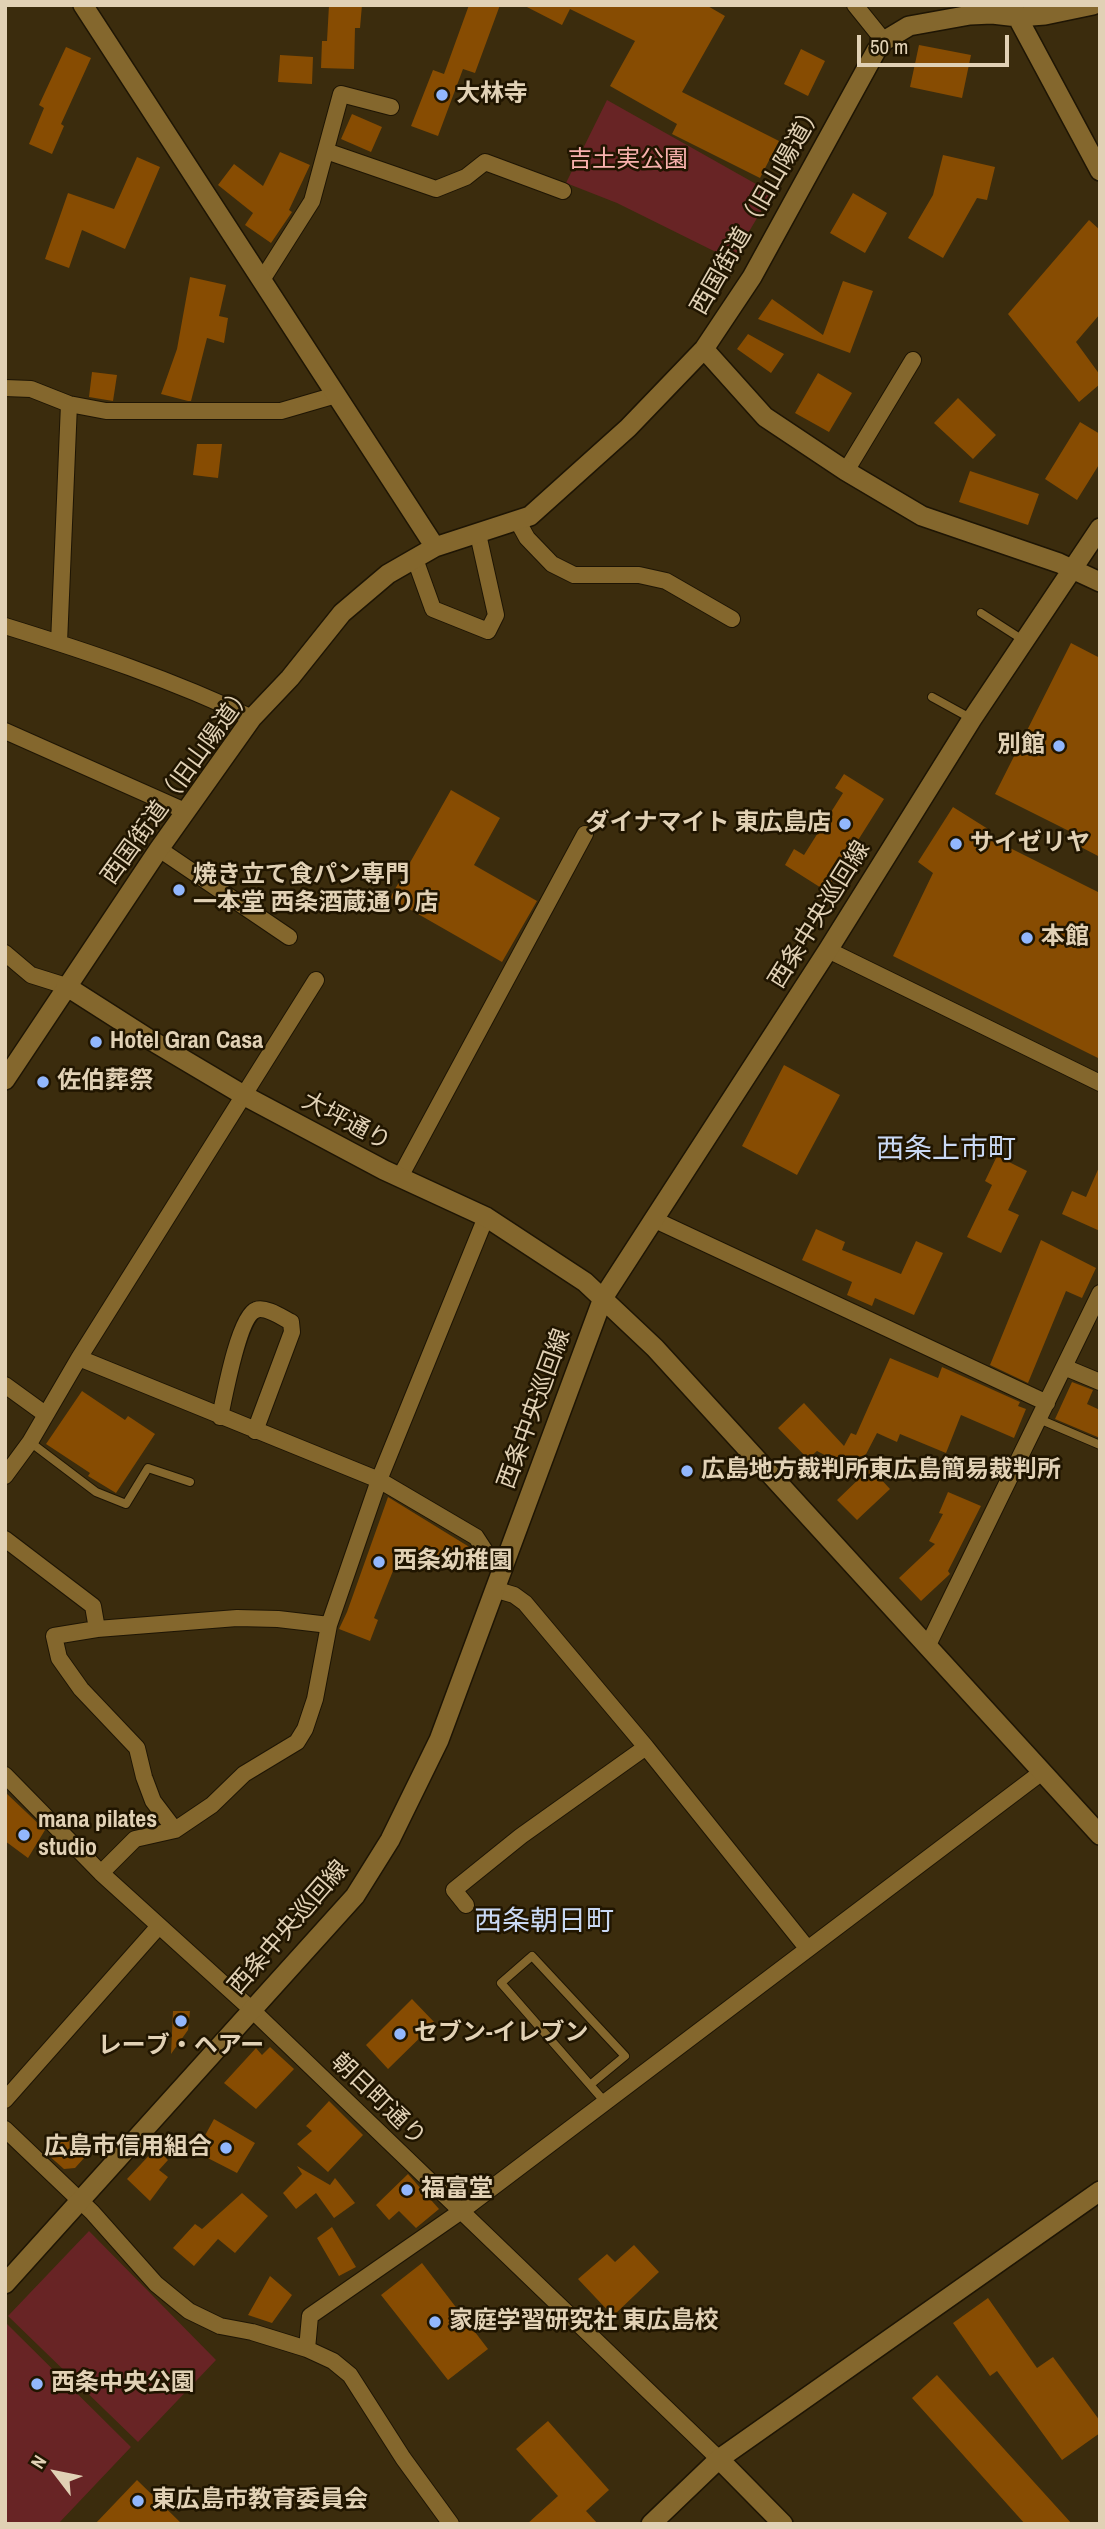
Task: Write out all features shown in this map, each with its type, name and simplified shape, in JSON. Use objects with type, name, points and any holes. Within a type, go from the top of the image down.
[{"type":"street","points":[[83,5],[435,547]]},
{"type":"street","points":[[855,5],[884,41],[909,26],[970,15],[1014,11],[1045,15],[1093,5]]},
{"type":"street","points":[[1014,11],[1100,171]]},
{"type":"street","name":"西国街道（旧山陽道）","points":[[5,1080],[159,849],[252,718],[290,678],[342,613],[388,574],[435,547],[530,516],[628,428],[704,349],[752,278],[876,51],[884,41]]},
{"type":"street","points":[[262,280],[312,201],[341,94],[391,107]]},
{"type":"street","points":[[326,151],[436,189],[466,177],[485,162],[563,191]]},
{"type":"street","points":[[704,349],[765,417],[846,471],[922,516],[1073,569],[1100,582]]},
{"type":"street","points":[[846,471],[913,360]]},
{"type":"street","points":[[5,388],[32,389],[69,404],[106,411],[281,411],[336,395]]},
{"type":"street","points":[[59,643],[69,404]]},
{"type":"street","points":[[517,520],[527,538],[552,564],[574,575],[639,575],[666,581],[732,619]]},
{"type":"street","name":"西条中央巡回線","points":[[5,2284],[355,1896],[390,1840],[439,1740],[603,1298],[828,950],[972,719],[1100,528]]},
{"type":"street","points":[[415,559],[433,608],[488,631],[496,615],[478,534]]},
{"type":"street","points":[[5,626],[213,699],[252,718]]},
{"type":"street","points":[[5,731],[185,811]]},
{"type":"street","points":[[400,1177],[585,834]]},
{"type":"street","points":[[159,849],[289,937]]},
{"type":"street","points":[[828,950],[1100,1083]]},
{"type":"street","points":[[5,953],[31,975],[66,986]]},
{"type":"street","points":[[5,1476],[30,1442],[79,1358],[316,980]]},
{"type":"street","name":"大坪通り","points":[[66,986],[245,1096],[400,1177],[486,1217],[585,1282],[655,1348],[1100,1835]]},
{"type":"street","points":[[101,1873],[135,1839],[175,1830],[212,1805],[244,1774],[297,1742],[305,1729],[315,1699],[328,1625],[379,1480],[486,1217]]},
{"type":"street","points":[[653,1219],[1046,1404]]},
{"type":"street","points":[[928,1645],[1100,1293]]},
{"type":"street","points":[[220,1417],[248,1317],[255,1310],[262,1310],[284,1318],[291,1322],[292,1332],[255,1431]]},
{"type":"street","points":[[79,1358],[379,1480],[476,1537],[489,1557],[503,1565]]},
{"type":"street","points":[[1065,1367],[1100,1382]]},
{"type":"street","points":[[5,1385],[45,1414]]},
{"type":"street","points":[[5,1539],[93,1606],[97,1629]]},
{"type":"street","points":[[494,1589],[514,1595],[525,1603],[646,1747],[807,1948]]},
{"type":"street","points":[[175,1830],[153,1801],[137,1748],[81,1689],[59,1658],[54,1636],[97,1629],[237,1618],[278,1619],[328,1625]]},
{"type":"street","points":[[466,1905],[454,1890],[521,1836],[646,1747]]},
{"type":"street","points":[[307,2349],[310,2316],[460,2212],[1042,1772]]},
{"type":"street","name":"朝日町通り","points":[[5,1774],[101,1873],[251,2009],[719,2459]]},
{"type":"street","points":[[5,2100],[159,1926]]},
{"type":"street","points":[[5,2129],[80,2200],[156,2284],[189,2311],[220,2326],[252,2332],[307,2349],[333,2361],[350,2375],[403,2458],[451,2524]]},
{"type":"street","points":[[651,2524],[719,2459],[1100,2191]]},
{"type":"street","points":[[719,2459],[783,2524]]},
{"type":"lane","points":[[981,613],[1025,640]]},
{"type":"lane","points":[[932,697],[972,719]]},
{"type":"lane","points":[[1039,1419],[1100,1446]]},
{"type":"lane","points":[[30,1442],[96,1492],[126,1504],[148,1468],[190,1482]]},
{"type":"lane","points":[[590,2085],[625,2056],[532,1956],[501,1983],[590,2085],[605,2102]]},
{"type":"green space","name":"吉土実公園","points":[[607,100],[772,193],[732,260],[617,203],[566,183]]},
{"type":"green space","points":[[89,2231],[216,2360],[138,2442],[8,2316]]},
{"type":"green space","name":"西条中央公園","points":[[5,2322],[131,2447],[58,2524],[5,2524]]},
{"type":"building","points":[[329,5],[362,5],[360,28],[355,28],[354,69],[321,68],[322,41],[327,41]]},
{"type":"building","points":[[469,5],[500,5],[475,73],[463,69],[438,136],[411,126],[433,70],[444,74]]},
{"type":"building","points":[[523,5],[706,5],[725,16],[682,92],[779,141],[760,178],[672,134],[677,124],[610,86],[635,41],[570,9],[562,25]]},
{"type":"building","points":[[919,45],[971,55],[962,98],[910,87]]},
{"type":"building","points":[[66,47],[91,58],[61,124],[64,126],[52,154],[29,144],[44,108],[39,105]]},
{"type":"building","points":[[801,49],[825,61],[808,96],[784,84]]},
{"type":"building","points":[[280,55],[313,57],[312,84],[278,82]]},
{"type":"building","points":[[352,114],[382,127],[371,152],[341,139]]},
{"type":"building","points":[[280,152],[310,165],[289,210],[292,212],[271,243],[245,225],[253,213],[218,185],[234,164],[263,186]]},
{"type":"building","points":[[943,155],[995,167],[987,200],[977,198],[943,258],[908,238],[933,195]]},
{"type":"building","points":[[137,157],[160,167],[125,249],[82,230],[69,268],[45,259],[68,193],[114,209]]},
{"type":"building","points":[[853,193],[887,213],[865,253],[830,233]]},
{"type":"building","points":[[1089,220],[1100,230],[1100,314],[1076,342],[1100,375],[1100,384],[1079,402],[1008,314]]},
{"type":"building","points":[[190,277],[226,285],[219,316],[228,318],[224,343],[207,338],[191,401],[188,401],[161,394],[177,349]]},
{"type":"building","points":[[843,281],[873,291],[850,353],[758,319],[772,299],[823,335]]},
{"type":"building","points":[[748,334],[784,354],[771,373],[737,349]]},
{"type":"building","points":[[92,372],[117,375],[113,401],[89,397]]},
{"type":"building","points":[[818,373],[852,393],[829,432],[795,413]]},
{"type":"building","points":[[958,398],[996,435],[973,459],[934,423]]},
{"type":"building","points":[[1080,422],[1100,434],[1100,463],[1077,500],[1045,479]]},
{"type":"building","points":[[197,444],[222,444],[218,478],[193,475]]},
{"type":"building","points":[[970,471],[1039,494],[1028,525],[959,502]]},
{"type":"building","name":"別館","points":[[1071,643],[1100,658],[1100,857],[1077,845],[1083,838],[995,794]]},
{"type":"building","name":"ダイナマイト 東広島店","points":[[844,774],[884,799],[826,891],[785,865],[794,849],[804,855],[843,793],[835,788]]},
{"type":"building","points":[[451,790],[500,818],[474,865],[537,901],[502,962],[390,898]]},
{"type":"building","name":"本館","points":[[953,807],[988,829],[984,835],[1100,893],[1100,1059],[893,956],[933,873],[918,862]]},
{"type":"building","points":[[784,1065],[840,1095],[797,1175],[742,1146]]},
{"type":"building","points":[[997,1156],[1027,1171],[1008,1210],[1019,1215],[1001,1253],[967,1237],[992,1185],[985,1181]]},
{"type":"building","points":[[1100,1165],[1100,1231],[1062,1214],[1072,1191],[1086,1197]]},
{"type":"building","points":[[816,1229],[845,1242],[842,1250],[901,1274],[916,1241],[943,1253],[914,1315],[875,1298],[872,1306],[847,1295],[852,1282],[802,1260]]},
{"type":"building","points":[[1041,1240],[1096,1268],[1082,1298],[1066,1291],[1028,1383],[990,1365]]},
{"type":"building","points":[[890,1358],[938,1378],[942,1367],[1020,1402],[1018,1406],[1026,1409],[1014,1438],[961,1415],[946,1453],[900,1434],[897,1442],[877,1433],[863,1460],[890,1489],[857,1520],[837,1500],[863,1475],[817,1451],[808,1459],[778,1428],[804,1403],[844,1446],[851,1433],[856,1435]]},
{"type":"building","points":[[1072,1382],[1093,1390],[1087,1404],[1100,1410],[1100,1438],[1055,1419]]},
{"type":"building","points":[[82,1391],[125,1420],[128,1416],[155,1434],[116,1493],[88,1476],[90,1473],[46,1444]]},
{"type":"building","points":[[948,1492],[981,1506],[948,1571],[950,1574],[921,1601],[899,1578],[935,1544],[929,1541],[943,1514],[939,1513]]},
{"type":"building","points":[[388,1497],[471,1548],[463,1568],[419,1550],[415,1557],[401,1551],[374,1618],[378,1620],[370,1641],[339,1629]]},
{"type":"building","name":"mana pilates studio","points":[[5,1792],[45,1830],[28,1858],[5,1841]]},
{"type":"building","name":"セブン-イレブン","points":[[412,1999],[435,2023],[388,2069],[366,2045]]},
{"type":"building","name":"レーブ・ヘアー","points":[[173,2011],[190,2011],[188,2030],[171,2054]]},
{"type":"building","points":[[270,2047],[294,2069],[256,2109],[224,2083],[256,2048],[262,2055]]},
{"type":"building","points":[[329,2101],[363,2135],[328,2172],[297,2144],[312,2131],[306,2126]]},
{"type":"building","name":"広島市信用組合","points":[[214,2119],[255,2143],[237,2173],[196,2152]]},
{"type":"building","points":[[64,2134],[85,2157],[75,2168],[64,2169],[47,2154]]},
{"type":"building","points":[[156,2148],[168,2160],[159,2170],[168,2177],[150,2201],[127,2179]]},
{"type":"building","points":[[297,2166],[330,2185],[335,2178],[355,2203],[334,2218],[316,2193],[296,2209],[283,2193],[302,2174]]},
{"type":"building","name":"福富堂","points":[[408,2174],[439,2209],[416,2228],[399,2211],[389,2220],[376,2205]]},
{"type":"building","points":[[242,2193],[268,2216],[235,2253],[218,2239],[194,2266],[173,2248],[195,2224],[202,2229]]},
{"type":"building","points":[[332,2227],[356,2267],[339,2276],[317,2238]]},
{"type":"building","points":[[634,2245],[659,2272],[613,2316],[578,2279],[607,2254],[615,2262]]},
{"type":"building","name":"家庭学習研究社 東広島校","points":[[422,2263],[488,2349],[448,2380],[381,2295]]},
{"type":"building","points":[[270,2276],[292,2295],[272,2323],[248,2315]]},
{"type":"building","points":[[988,2298],[1037,2368],[1053,2357],[1100,2421],[1100,2433],[1062,2460],[997,2371],[990,2376],[953,2323]]},
{"type":"building","points":[[937,2375],[1072,2524],[1025,2524],[912,2398]]},
{"type":"building","points":[[548,2421],[609,2490],[586,2511],[598,2524],[527,2524],[558,2496],[516,2449]]},
{"type":"building","name":"東広島市教育委員会","points":[[137,2480],[182,2524],[95,2524]]},
{"type":"place","name":"大林寺","points":[[442,95]]},
{"type":"place","name":"別館","points":[[1059,746]]},
{"type":"place","name":"ダイナマイト 東広島店","points":[[845,824]]},
{"type":"place","name":"サイゼリヤ","points":[[956,844]]},
{"type":"place","name":"焼き立て食パン専門 一本堂 西条酒蔵通り店","points":[[179,890]]},
{"type":"place","name":"本館","points":[[1027,938]]},
{"type":"place","name":"Hotel Gran Casa","points":[[96,1042]]},
{"type":"place","name":"佐伯葬祭","points":[[43,1082]]},
{"type":"place","name":"広島地方裁判所東広島簡易裁判所","points":[[687,1471]]},
{"type":"place","name":"西条幼稚園","points":[[379,1562]]},
{"type":"place","name":"mana pilates studio","points":[[24,1835]]},
{"type":"place","name":"レーブ・ヘアー","points":[[181,2021]]},
{"type":"place","name":"セブン-イレブン","points":[[400,2034]]},
{"type":"place","name":"広島市信用組合","points":[[226,2148]]},
{"type":"place","name":"福富堂","points":[[407,2190]]},
{"type":"place","name":"家庭学習研究社 東広島校","points":[[435,2322]]},
{"type":"place","name":"西条中央公園","points":[[37,2384]]},
{"type":"place","name":"東広島市教育委員会","points":[[138,2501]]},
{"type":"district","name":"西条上市町","points":[[946,1150]]},
{"type":"district","name":"西条朝日町","points":[[544,1922]]}]
